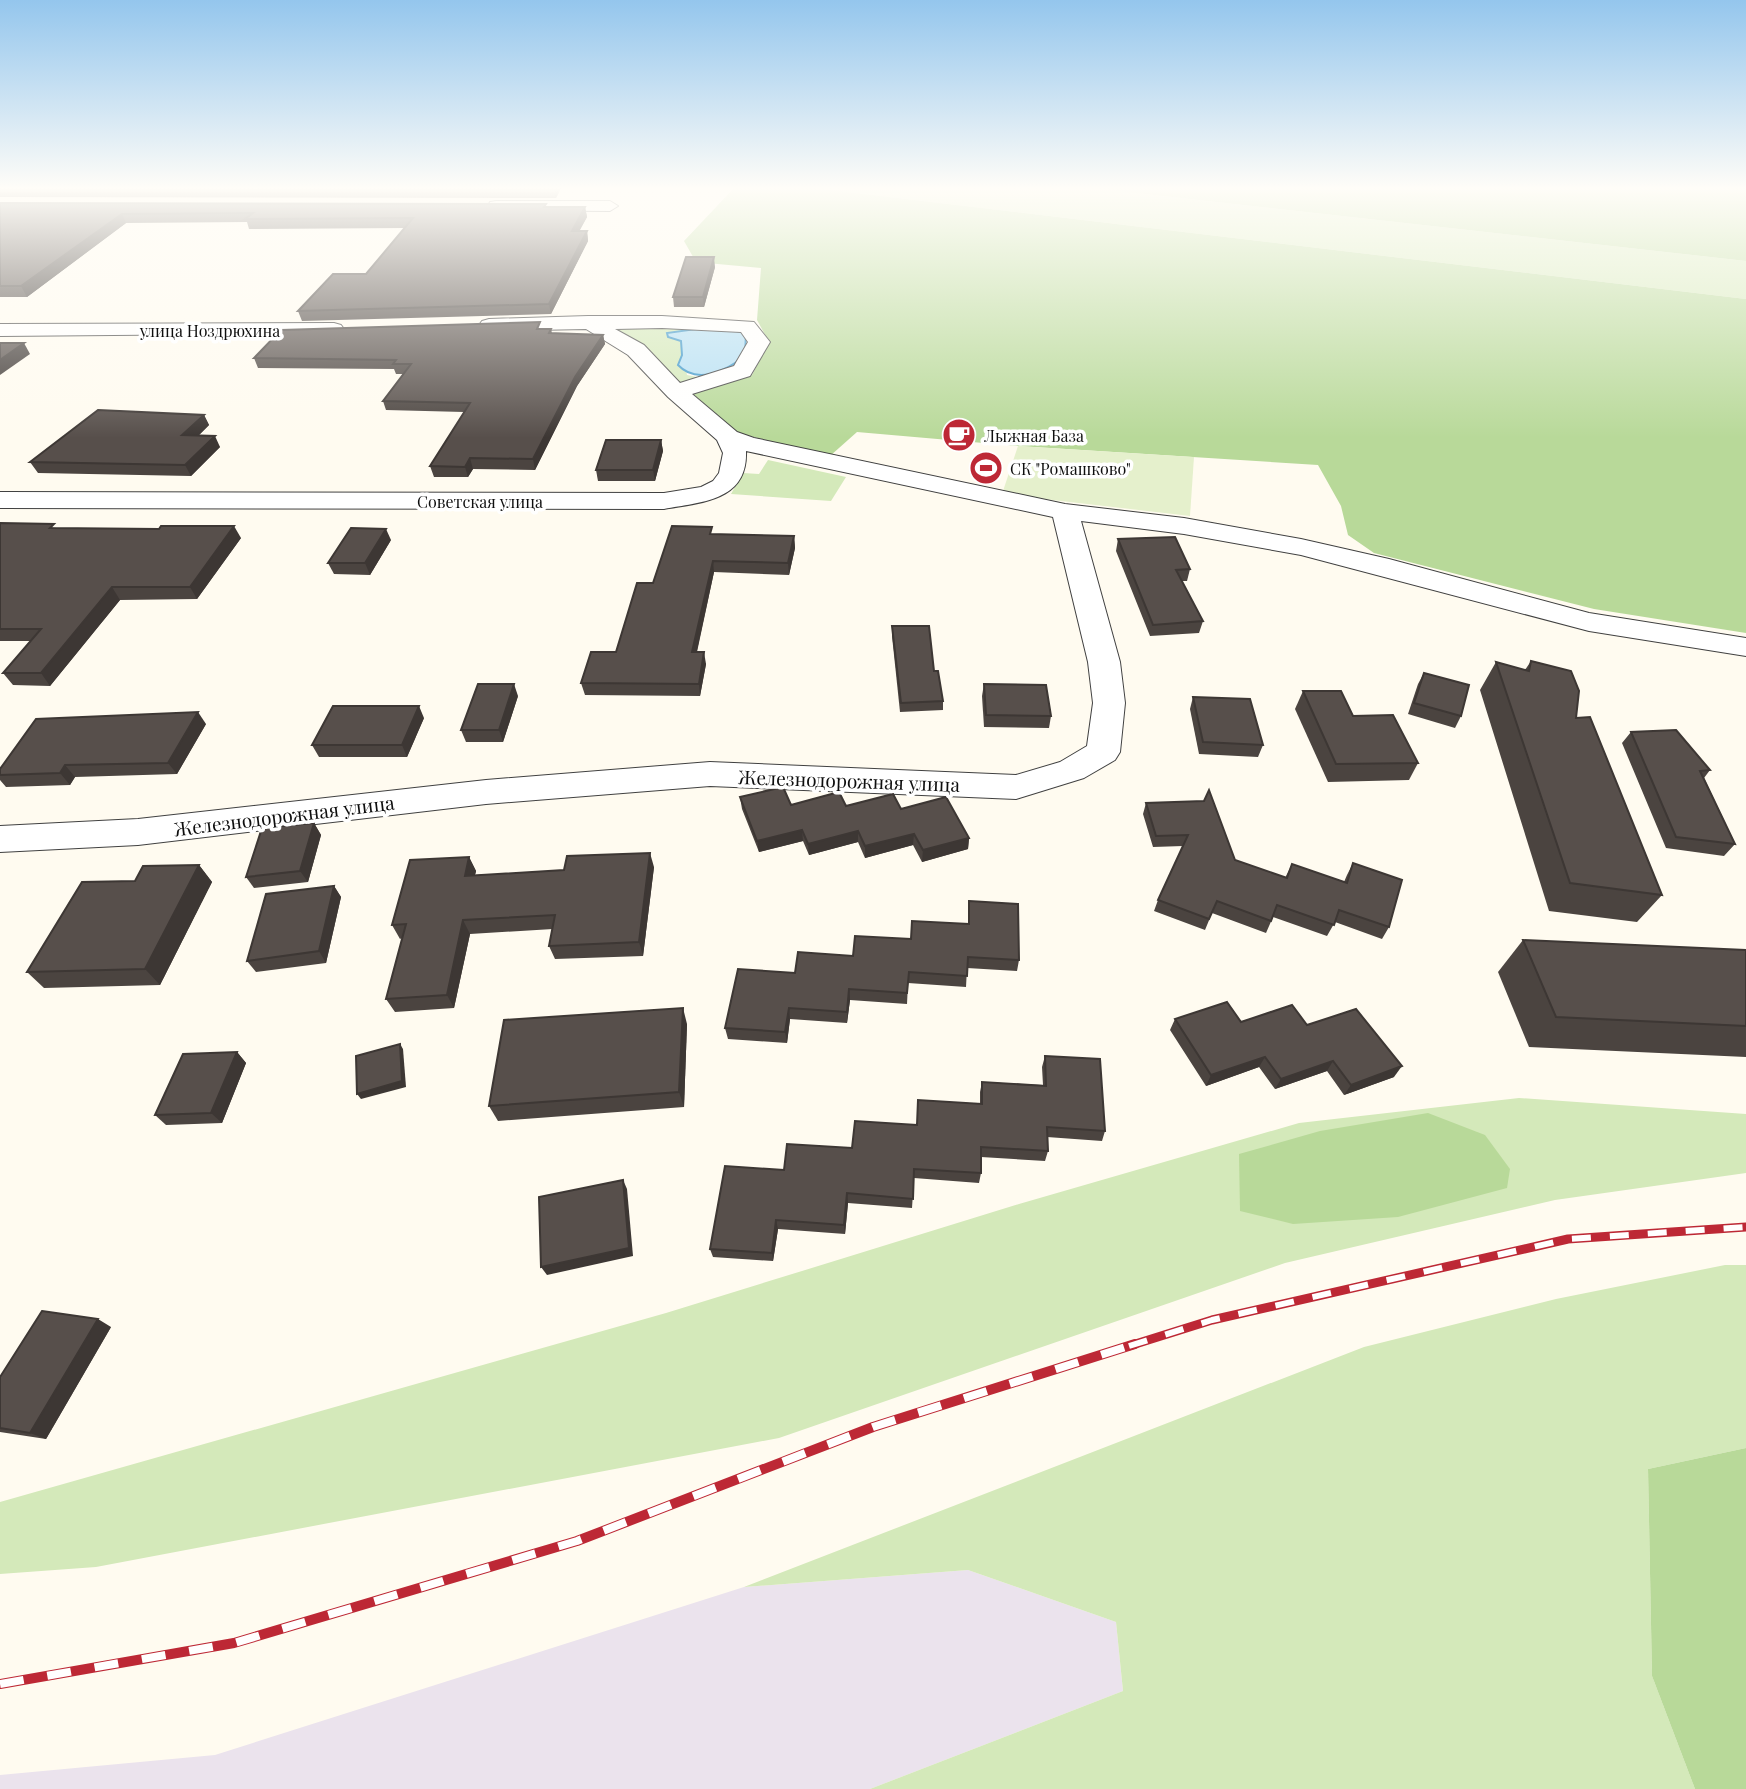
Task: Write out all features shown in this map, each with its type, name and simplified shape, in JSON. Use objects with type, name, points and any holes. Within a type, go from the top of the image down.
[{"type":"street","points":[[468,326],[588,322],[747,326],[759,342],[742,371],[676,393]]},
{"type":"street","points":[[588,322],[636,350],[676,393],[728,437],[747,444],[1065,512],[1126,517],[1267,540],[1378,565],[1520,605],[1619,628],[1746,647]]},
{"type":"street","name":"улица Ноздрюхина","points":[[0,330],[358,328]]},
{"type":"street","name":"Советская улица","points":[[0,500],[664,501],[708,493],[722,486],[731,474],[735,453],[728,437]]},
{"type":"street","name":"Железнодорожная улица","points":[[0,839],[138,832],[486,792],[709,774],[1016,787],[1072,770],[1103,752],[1109,703],[1104,662],[1065,512]]},
{"type":"shaded area","points":[[968,1570],[1116,1622],[1123,1691],[870,1789],[0,1789],[0,1775],[215,1755],[744,1587]]},
{"type":"green space","points":[[761,271],[1515,271],[1746,299],[1746,633],[1594,609],[1374,553],[1348,535],[1341,506],[1318,465],[1018,446],[857,432],[830,456],[730,431],[690,395],[752,375],[769,342],[757,320]]},
{"type":"green space","points":[[1515,271],[1746,271],[1746,299]]},
{"type":"green space","points":[[598,326],[703,328],[668,337],[681,341],[687,375],[697,377],[697,381],[680,386]]},
{"type":"green space","points":[[1018,446],[1194,457],[1190,516],[1002,494]]},
{"type":"green space","points":[[768,460],[846,477],[831,501],[731,494],[743,473],[759,474]]},
{"type":"green space","points":[[1519,1098],[1746,1114],[1746,1173],[1555,1200],[1285,1263],[779,1438],[96,1567],[0,1574],[0,1502],[666,1313],[1019,1204],[1299,1123]]},
{"type":"green space","points":[[1428,1113],[1485,1135],[1510,1169],[1507,1188],[1398,1217],[1293,1224],[1240,1211],[1239,1154],[1320,1131]]},
{"type":"green space","points":[[1725,1265],[1746,1265],[1746,1448],[1648,1469],[1652,1676],[1695,1789],[870,1789],[1123,1691],[1116,1622],[968,1570],[744,1587],[1364,1347],[1556,1299]]},
{"type":"green space","points":[[1746,1448],[1746,1789],[1695,1789],[1652,1676],[1648,1469]]},
{"type":"water","points":[[703,328],[746,332],[745,356],[712,374],[686,371],[678,365],[682,355],[681,341],[668,337],[667,333]]},
{"type":"building","points":[[0,271],[41,271],[21,286],[0,286]]},
{"type":"building","points":[[368,271],[566,271],[549,304],[298,311],[333,274],[366,274]]},
{"type":"building","points":[[681,271],[710,271],[703,297],[673,297]]},
{"type":"building","points":[[540,322],[537,329],[551,329],[549,333],[603,335],[575,377],[533,459],[470,458],[465,467],[430,466],[470,403],[383,401],[411,364],[393,364],[396,360],[254,358],[281,330]]},
{"type":"building","points":[[0,343],[24,343],[0,360]]},
{"type":"building","points":[[98,410],[204,415],[182,435],[215,436],[185,465],[30,462]]},
{"type":"building","points":[[606,440],[661,440],[653,470],[596,470]]},
{"type":"building","points":[[0,523],[54,524],[50,528],[159,529],[161,526],[234,526],[190,587],[112,587],[41,673],[3,673],[41,629],[0,629]]},
{"type":"building","points":[[672,526],[712,527],[710,534],[794,536],[788,563],[713,561],[692,652],[704,652],[699,684],[581,683],[591,652],[616,652],[637,583],[653,583]]},
{"type":"building","points":[[351,528],[386,529],[365,563],[328,563]]},
{"type":"building","points":[[1175,537],[1190,569],[1176,570],[1203,621],[1153,625],[1118,539]]},
{"type":"building","points":[[892,626],[929,626],[934,671],[938,671],[943,701],[901,703]]},
{"type":"building","points":[[1531,661],[1571,671],[1579,691],[1576,718],[1590,717],[1662,895],[1570,883],[1496,662],[1529,671]]},
{"type":"building","points":[[1424,673],[1469,685],[1461,716],[1414,703]]},
{"type":"building","points":[[478,684],[514,684],[499,730],[461,730]]},
{"type":"building","points":[[984,684],[1046,685],[1051,716],[986,715]]},
{"type":"building","points":[[1303,691],[1341,691],[1353,716],[1393,715],[1418,763],[1336,764]]},
{"type":"building","points":[[1193,697],[1250,699],[1263,745],[1203,742]]},
{"type":"building","points":[[333,706],[419,706],[402,745],[312,745]]},
{"type":"building","points":[[198,712],[168,763],[65,765],[60,773],[0,775],[0,769],[36,719]]},
{"type":"building","points":[[1676,730],[1710,770],[1700,771],[1735,844],[1676,837],[1631,732]]},
{"type":"building","points":[[783,787],[791,805],[839,792],[846,806],[893,794],[901,809],[946,797],[969,838],[923,850],[914,834],[865,846],[858,831],[808,844],[802,830],[757,841],[740,797]]},
{"type":"building","points":[[1209,790],[1235,860],[1287,878],[1292,864],[1347,883],[1353,863],[1402,880],[1389,927],[1339,910],[1334,925],[1277,905],[1271,921],[1217,901],[1209,919],[1158,900],[1188,835],[1156,836],[1146,803],[1204,801]]},
{"type":"building","points":[[314,823],[300,871],[246,877],[262,828]]},
{"type":"building","points":[[650,853],[639,942],[549,946],[555,915],[463,920],[447,995],[386,999],[406,924],[392,925],[410,860],[469,857],[465,876],[564,870],[567,856]]},
{"type":"building","points":[[199,865],[145,969],[27,972],[82,882],[135,881],[143,866]]},
{"type":"building","points":[[334,886],[319,951],[247,961],[266,894]]},
{"type":"building","points":[[969,901],[1018,904],[1019,960],[968,957],[967,976],[909,972],[907,993],[849,989],[847,1012],[789,1008],[785,1032],[725,1028],[738,969],[795,973],[798,952],[853,956],[855,936],[911,939],[912,921],[969,924]]},
{"type":"building","points":[[1523,940],[1746,950],[1746,1026],[1556,1017]]},
{"type":"building","points":[[1227,1002],[1241,1022],[1292,1005],[1307,1025],[1356,1009],[1402,1066],[1351,1085],[1333,1061],[1281,1079],[1265,1057],[1211,1075],[1175,1019]]},
{"type":"building","points":[[683,1008],[679,1092],[489,1106],[504,1020]]},
{"type":"building","points":[[400,1044],[402,1081],[357,1094],[356,1056]]},
{"type":"building","points":[[237,1052],[211,1113],[155,1115],[183,1054]]},
{"type":"building","points":[[1045,1056],[1100,1059],[1105,1131],[1047,1127],[1048,1151],[981,1147],[981,1173],[914,1169],[913,1199],[847,1193],[844,1225],[776,1220],[772,1253],[710,1249],[725,1166],[784,1170],[787,1144],[852,1148],[855,1121],[917,1125],[918,1100],[982,1104],[982,1082],[1046,1086]]},
{"type":"building","points":[[623,1180],[629,1248],[541,1267],[539,1197]]},
{"type":"building","points":[[42,1311],[98,1319],[30,1433],[0,1428],[0,1377]]},
{"type":"railway","points":[[1129,1346],[1212,1320],[1568,1239],[1746,1227]]},
{"type":"railway","points":[[0,1684],[234,1643],[577,1541],[873,1427],[1135,1344]]},
{"type":"place","name":"Лыжная База","points":[[959,435]]},
{"type":"place","name":"СК \"Ромашково\"","points":[[986,468]]}]
